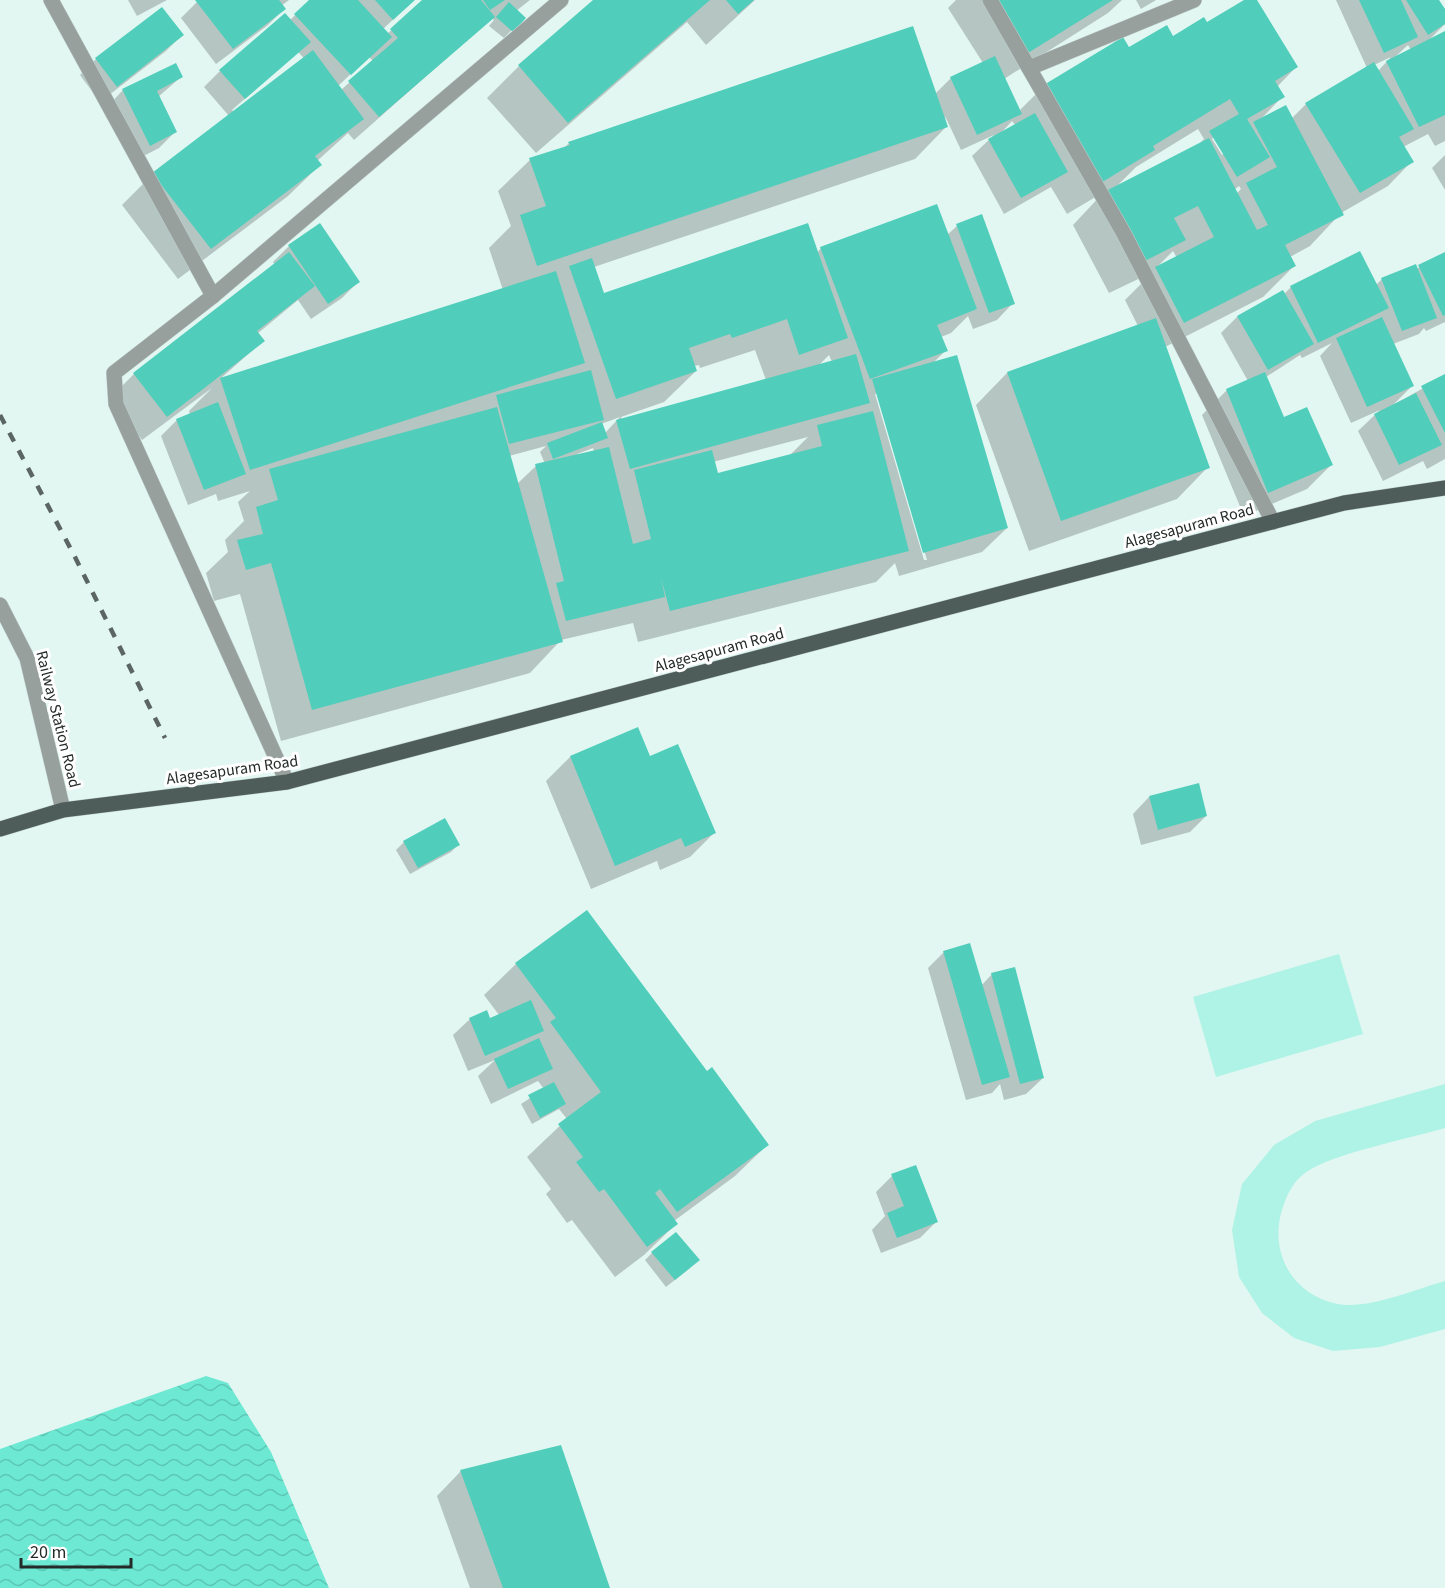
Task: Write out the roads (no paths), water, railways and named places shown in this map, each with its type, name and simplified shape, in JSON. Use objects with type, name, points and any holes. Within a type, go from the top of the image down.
[{"type":"main road","name":"Alagesapuram Road","points":[[0,829],[63,810],[287,782],[1344,503],[1445,488]]},
{"type":"street","points":[[51,0],[213,296]]},
{"type":"street","points":[[287,782],[116,404],[114,373],[213,296],[561,0]]},
{"type":"street","points":[[990,0],[1123,232],[1273,522]]},
{"type":"street","points":[[1029,68],[1194,0]]},
{"type":"street","name":"Railway Station Road","points":[[0,605],[27,658],[63,810]]},
{"type":"water","points":[[206,1376],[228,1383],[271,1452],[329,1588],[0,1588],[0,1449]]},
{"type":"railway","points":[[0,415],[75,557],[165,738]]}]
